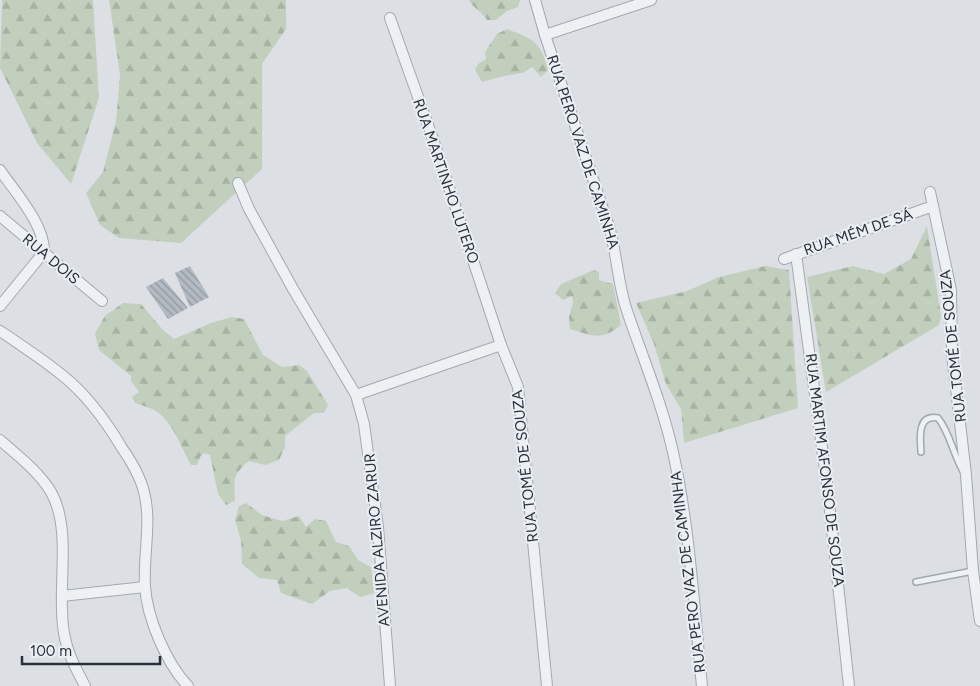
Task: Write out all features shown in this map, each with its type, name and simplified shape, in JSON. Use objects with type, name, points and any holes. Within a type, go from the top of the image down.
[{"type":"street","name":"RUA PERO VAZ DE CAMINHA","points":[[535,0],[610,230],[616,251],[625,306],[658,397],[673,453],[686,532],[702,686]]},
{"type":"street","points":[[545,35],[651,0]]},
{"type":"street","name":"RUA MARTINHO LUTERO","points":[[390,18],[434,142],[501,345]]},
{"type":"street","points":[[0,170],[37,224],[43,236],[44,252],[0,306]]},
{"type":"street","points":[[238,183],[249,210],[356,395],[501,345]]},
{"type":"street","name":"RUA TOMÉ DE SOUZA","points":[[930,192],[951,290],[952,354],[966,475],[973,571],[980,621]]},
{"type":"street","name":"RUA MÉM DE SÁ","points":[[784,259],[932,206]]},
{"type":"street","name":"RUA DOIS","points":[[0,216],[102,301]]},
{"type":"street","name":"RUA MARTIM AFONSO DE SOUZA","points":[[796,254],[828,492],[849,686]]},
{"type":"street","points":[[0,331],[62,375],[80,392],[95,408],[136,469],[144,492],[147,520],[145,587],[152,620],[170,659],[188,686]]},
{"type":"street","name":"RUA TOMÉ DE SOUZA","points":[[501,345],[518,387],[547,686]]},
{"type":"street","name":"AVENIDA ALZIRO ZARUR","points":[[356,395],[364,424],[378,527],[390,686]]},
{"type":"street","points":[[0,440],[38,475],[51,493],[58,512],[61,534],[64,634],[73,662],[85,686]]},
{"type":"street","points":[[62,596],[145,587]]},
{"type":"lane","points":[[921,452],[920,434],[922,425],[927,419],[932,417],[938,418],[943,424],[956,458],[966,475]]},
{"type":"lane","points":[[916,582],[973,571]]},
{"type":"green space","points":[[2,0],[93,0],[99,98],[71,184],[37,143],[0,68]]},
{"type":"green space","points":[[109,0],[286,0],[286,29],[262,64],[262,169],[181,243],[119,238],[100,225],[86,193],[103,172],[116,121],[120,75]]},
{"type":"green space","points":[[469,0],[520,0],[518,7],[507,11],[496,20],[487,20]]},
{"type":"green space","points":[[507,29],[530,39],[539,47],[548,70],[541,77],[532,67],[523,73],[482,82],[475,70],[478,64],[486,59],[485,52],[497,34]]},
{"type":"green space","points":[[927,226],[941,316],[939,325],[826,392],[807,277],[853,266],[884,274],[911,259]]},
{"type":"green space","points":[[765,266],[789,270],[798,408],[684,443],[681,409],[666,384],[654,344],[636,303],[687,291],[719,277]]},
{"type":"green space","points":[[594,270],[599,272],[599,280],[613,284],[621,325],[608,333],[597,336],[570,329],[569,317],[573,303],[572,296],[563,300],[555,293],[561,284]]},
{"type":"green space","points":[[123,303],[141,304],[163,330],[174,339],[211,323],[232,317],[244,319],[263,355],[282,367],[299,365],[307,371],[328,405],[324,413],[314,413],[285,436],[285,447],[279,460],[265,465],[249,461],[243,466],[235,478],[235,501],[226,505],[218,494],[210,455],[204,453],[197,465],[191,465],[176,434],[166,420],[154,410],[135,403],[132,397],[139,392],[131,381],[131,376],[99,350],[95,333],[105,316]]},
{"type":"green space","points":[[246,503],[262,515],[282,521],[299,516],[306,527],[315,519],[326,521],[336,542],[349,546],[358,560],[371,567],[374,593],[360,597],[347,588],[330,591],[312,604],[281,593],[277,580],[259,578],[242,564],[241,541],[235,520],[239,506]]},
{"type":"building","points":[[190,266],[209,297],[190,307],[175,273]]},
{"type":"building","points":[[163,278],[188,308],[168,319],[146,287]]}]
